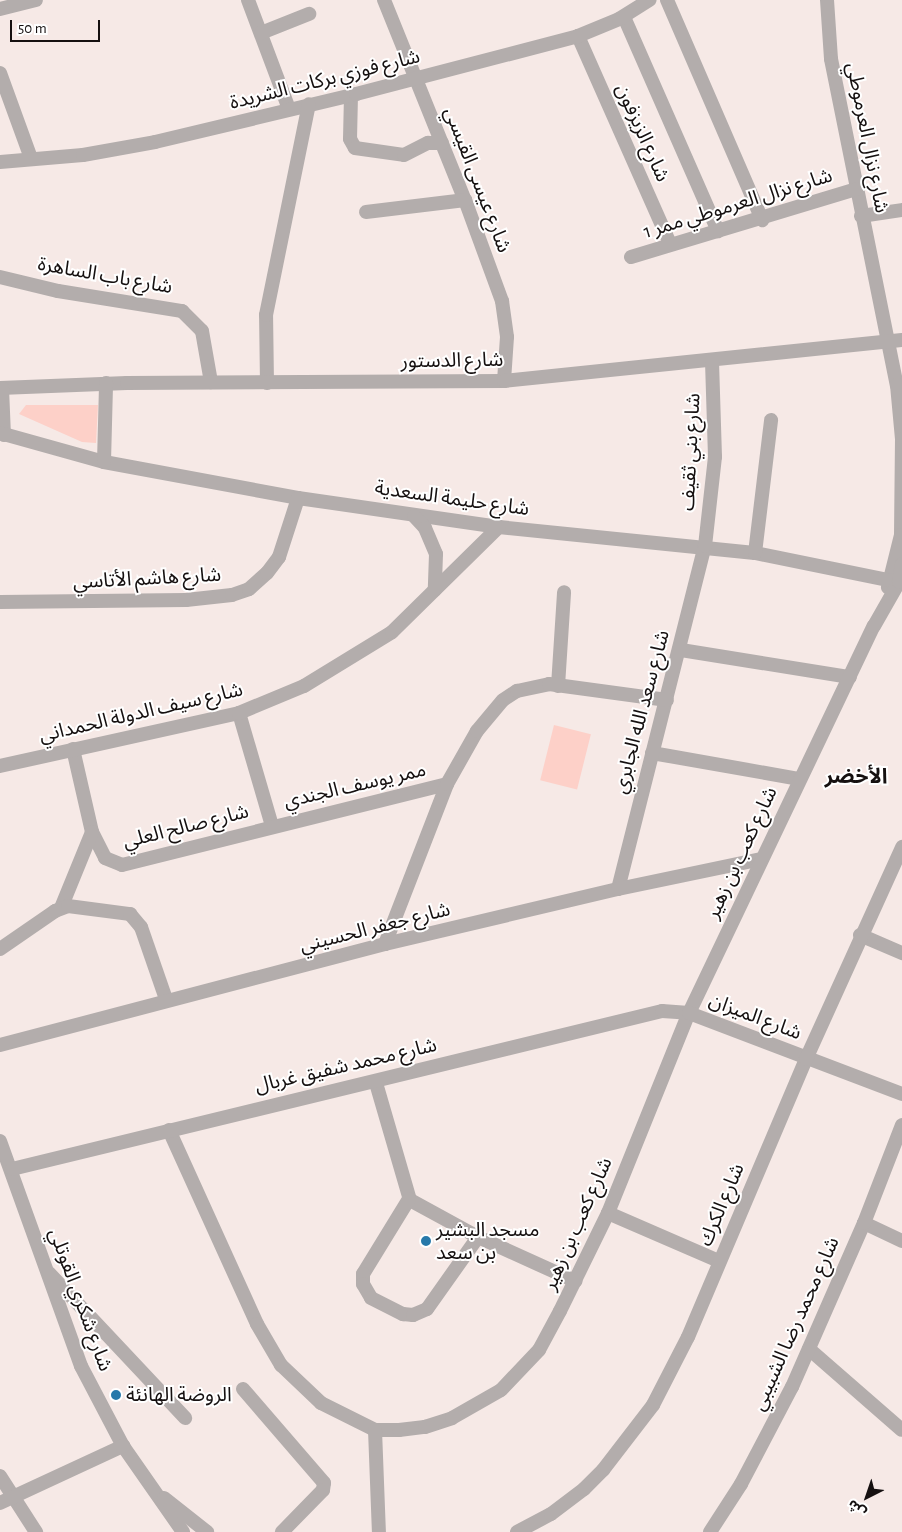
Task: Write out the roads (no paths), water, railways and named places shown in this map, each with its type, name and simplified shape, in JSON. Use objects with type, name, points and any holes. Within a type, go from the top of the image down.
[{"type":"street","points":[[0,9],[36,0]]},
{"type":"street","points":[[248,0],[289,109]]},
{"type":"street","name":"شارع عيسى القيسي","points":[[384,0],[465,200],[502,301],[507,337],[504,381]]},
{"type":"street","name":"شارع فوزي بركات الشريدة","points":[[0,162],[83,155],[155,142],[351,95],[578,36],[624,17],[649,0]]},
{"type":"street","points":[[667,0],[762,220]]},
{"type":"street","name":"شارع نزال العرموطي","points":[[827,0],[831,59],[861,216],[897,384],[902,439],[901,536],[896,582]]},
{"type":"street","points":[[260,33],[309,14]]},
{"type":"street","points":[[624,17],[718,231]]},
{"type":"street","name":"شارع الزيزفون","points":[[578,36],[670,244]]},
{"type":"street","points":[[0,73],[31,158]]},
{"type":"street","points":[[351,95],[350,139],[355,148],[404,155],[428,142],[442,143]]},
{"type":"street","points":[[267,383],[266,315],[309,104]]},
{"type":"street","name":"شارع نزال العرموطي ممر 1","points":[[632,257],[670,244],[762,220],[856,189]]},
{"type":"street","points":[[366,212],[465,200]]},
{"type":"street","points":[[861,216],[902,210]]},
{"type":"street","name":"شارع باب الساهرة","points":[[0,278],[58,291],[182,311],[202,332],[211,382]]},
{"type":"street","name":"شارع الدستور","points":[[1,388],[106,383],[504,381],[902,340]]},
{"type":"street","name":"شارع بني ثقيف","points":[[705,546],[715,448],[712,361]]},
{"type":"street","points":[[104,462],[106,383]]},
{"type":"street","points":[[1,388],[2,434]]},
{"type":"street","points":[[755,553],[771,420]]},
{"type":"street","name":"شارع حليمة السعدية","points":[[2,434],[104,462],[298,498],[500,527],[705,546],[755,553],[896,582]]},
{"type":"street","name":"شارع هاشم الأتاسي","points":[[0,602],[186,600],[232,595],[248,589],[267,573],[279,557],[298,498]]},
{"type":"street","points":[[414,516],[425,528],[436,554],[435,590]]},
{"type":"street","name":"شارع سيف الدولة الحمداني","points":[[0,766],[239,713],[304,686],[375,645],[500,527]]},
{"type":"street","name":"شارع سعد الله الجابري","points":[[618,888],[652,753],[681,650],[705,546]]},
{"type":"street","points":[[896,582],[902,564]]},
{"type":"street","name":"شارع كعب بن زهير","points":[[168,1130],[225,1257],[281,1365],[320,1403],[374,1430],[425,1427],[452,1418],[501,1390],[539,1350],[575,1281],[608,1213],[689,1013],[761,859],[896,582]]},
{"type":"street","points":[[558,686],[564,592]]},
{"type":"street","points":[[681,650],[850,677]]},
{"type":"street","points":[[385,944],[448,784],[477,731],[503,700],[532,687],[558,686],[667,700]]},
{"type":"street","points":[[239,713],[272,826]]},
{"type":"street","name":"شارع صالح العلي","points":[[73,749],[92,832],[105,858],[122,865],[272,826]]},
{"type":"street","points":[[652,753],[800,779]]},
{"type":"street","name":"ممر يوسف الجندي","points":[[272,826],[448,784]]},
{"type":"street","points":[[61,908],[92,832]]},
{"type":"street","name":"شارع الكرك","points":[[517,1532],[551,1514],[584,1489],[634,1432],[653,1405],[688,1337],[860,935],[902,847]]},
{"type":"street","name":"شارع جعفر الحسيني","points":[[0,1045],[166,999],[385,944],[618,888],[761,859]]},
{"type":"street","points":[[0,949],[61,908],[75,905],[121,911],[136,919],[166,999]]},
{"type":"street","points":[[860,935],[902,953]]},
{"type":"street","name":"شارع محمد شفيق غربال","points":[[12,1169],[168,1130],[376,1083],[656,1012],[689,1013]]},
{"type":"street","name":"شارع الميزان","points":[[689,1013],[806,1059]]},
{"type":"street","points":[[806,1059],[902,1094]]},
{"type":"street","points":[[376,1083],[409,1199],[478,1237],[575,1281]]},
{"type":"street","name":"شارع محمد رضا الشبيبي","points":[[710,1532],[741,1484],[809,1349],[864,1223],[902,1125]]},
{"type":"street","name":"شارع شكري القوتلي","points":[[0,1141],[12,1169],[81,1366],[123,1446],[183,1532]]},
{"type":"street","points":[[409,1199],[363,1274],[363,1284],[371,1298],[403,1314],[413,1315],[427,1309],[478,1237]]},
{"type":"street","points":[[608,1213],[719,1261]]},
{"type":"street","points":[[864,1223],[902,1241]]},
{"type":"street","points":[[46,1269],[185,1418]]},
{"type":"street","points":[[809,1349],[902,1430]]},
{"type":"street","points":[[243,1389],[324,1483],[323,1490],[282,1532]]},
{"type":"street","points":[[374,1430],[379,1532]]},
{"type":"street","points":[[6,1500],[123,1446]]},
{"type":"street","points":[[0,1476],[6,1500],[36,1532]]},
{"type":"street","name":"شارع شكري القوتلي","points":[[154,1490],[207,1532]]},
{"type":"place","name":"مسجد البشير بن سعد","points":[[426,1241]]},
{"type":"place","name":"الروضة الهانئة","points":[[116,1395]]},
{"type":"district","name":"الأخضر","points":[[856,777]]}]
